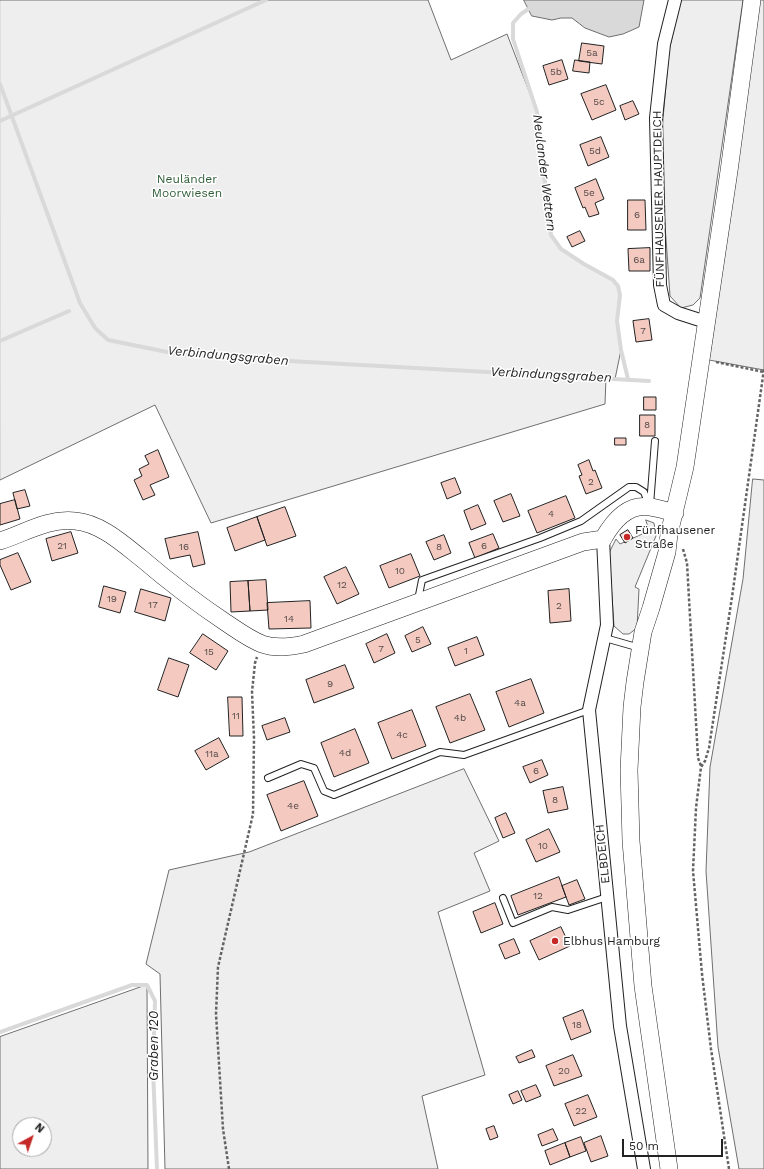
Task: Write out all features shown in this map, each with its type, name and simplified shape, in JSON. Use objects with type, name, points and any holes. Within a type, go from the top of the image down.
[{"type":"street","name":"FÜNFHAUSENER HAUPTDEICH","points":[[675,0],[664,44],[656,118],[660,285],[664,305],[678,313],[706,322]]},
{"type":"street","points":[[669,1169],[643,986],[631,841],[629,770],[635,682],[642,640],[643,606],[647,582],[651,570],[676,538],[675,513],[682,483],[752,0]]},
{"type":"street","points":[[0,541],[46,523],[60,520],[77,521],[93,526],[121,542],[200,606],[241,633],[262,644],[282,647],[304,644],[583,542],[603,539],[612,525],[625,512],[634,508],[642,506],[675,513]]},
{"type":"street","name":"ELBDEICH","points":[[603,539],[607,625],[589,710],[620,1026],[644,1169]]},
{"type":"lane","points":[[650,507],[655,440]]},
{"type":"lane","points":[[418,602],[422,580],[540,538],[581,521],[629,487],[636,487],[644,492],[650,507]]},
{"type":"lane","points":[[605,638],[642,640]]},
{"type":"lane","points":[[268,778],[301,764],[314,768],[324,791],[334,795],[440,752],[464,755],[589,710]]},
{"type":"lane","points":[[503,898],[513,923],[552,907],[568,910],[607,897]]},
{"type":"path","points":[[701,767],[705,761],[709,748],[764,371],[716,362]]},
{"type":"path","points":[[676,538],[687,563],[698,758],[701,767],[696,808],[693,871],[702,974],[710,1042],[729,1169]]},
{"type":"path","points":[[228,1169],[223,1129],[216,1014],[218,967],[253,814],[254,738],[252,692],[255,663],[262,644]]},
{"type":"green space","name":"Neuländer Moorwiesen","points":[[0,0],[428,0],[451,60],[507,34],[537,112],[551,235],[558,245],[568,254],[613,280],[618,286],[620,295],[617,321],[621,350],[615,379],[606,378],[605,404],[211,523],[155,405],[0,480]]},
{"type":"green space","points":[[681,0],[743,0],[700,298],[693,305],[681,308],[670,296],[660,153],[669,51]]},
{"type":"green space","points":[[760,0],[764,0],[764,370],[709,360],[736,178]]},
{"type":"green space","points":[[753,479],[764,480],[764,1169],[739,1169],[718,1047],[706,871],[710,767],[743,579]]},
{"type":"green space","points":[[646,520],[654,523],[656,536],[635,587],[639,589],[637,628],[629,634],[623,634],[614,626],[609,553],[616,539],[620,544],[649,531]]},
{"type":"green space","points":[[464,769],[499,841],[474,853],[490,891],[438,912],[485,1075],[422,1096],[438,1169],[165,1169],[160,974],[146,964],[169,870],[249,852]]},
{"type":"green space","points":[[147,985],[148,1169],[0,1169],[0,1037]]},
{"type":"shaded area","points":[[524,0],[644,0],[639,27],[623,34],[609,37],[585,28],[572,18],[552,20],[532,16]]},
{"type":"building","points":[[582,43],[604,46],[602,64],[579,61]]},
{"type":"building","points":[[562,60],[568,79],[549,85],[543,66]]},
{"type":"building","points":[[575,60],[590,62],[589,73],[573,71]]},
{"type":"building","points":[[606,85],[616,110],[592,120],[581,94]]},
{"type":"building","points":[[633,101],[639,114],[625,120],[620,106]]},
{"type":"building","points":[[601,137],[609,157],[588,166],[580,145]]},
{"type":"building","points":[[596,179],[604,199],[595,203],[599,214],[589,217],[585,207],[583,208],[575,188]]},
{"type":"building","points":[[628,200],[645,200],[646,230],[628,230]]},
{"type":"building","points":[[580,231],[585,241],[572,247],[567,237]]},
{"type":"building","points":[[650,248],[650,271],[629,271],[628,249]]},
{"type":"building","points":[[649,319],[652,340],[636,342],[633,321]]},
{"type":"building","points":[[644,397],[656,397],[656,410],[644,410]]},
{"type":"building","points":[[640,415],[655,415],[655,436],[640,436]]},
{"type":"building","points":[[615,438],[626,438],[626,445],[615,445]]},
{"type":"building","points":[[158,450],[169,477],[150,485],[155,495],[143,500],[134,480],[142,476],[139,469],[149,464],[145,456]]},
{"type":"building","points":[[589,460],[593,471],[595,470],[602,488],[586,494],[579,476],[582,475],[578,465]]},
{"type":"building","points":[[455,478],[461,493],[447,499],[441,483]]},
{"type":"building","points":[[25,490],[30,506],[17,509],[13,493]]},
{"type":"building","points":[[511,494],[520,516],[503,522],[494,501]]},
{"type":"building","points":[[566,496],[575,518],[537,533],[528,511]]},
{"type":"building","points":[[15,500],[20,519],[0,525],[0,504]]},
{"type":"building","points":[[478,505],[486,524],[471,530],[464,511]]},
{"type":"building","points":[[285,507],[296,536],[267,546],[257,517]]},
{"type":"building","points":[[257,517],[265,540],[235,551],[227,528]]},
{"type":"building","name":"Fünfhausener Straße","points":[[628,530],[633,538],[625,543],[620,535]]},
{"type":"building","points":[[71,532],[78,553],[52,561],[46,539]]},
{"type":"building","points":[[198,532],[205,564],[193,567],[190,555],[170,559],[165,539]]},
{"type":"building","points":[[493,534],[499,548],[475,558],[469,543]]},
{"type":"building","points":[[444,535],[451,553],[434,560],[426,542]]},
{"type":"building","points":[[18,553],[31,582],[11,590],[0,565],[0,560]]},
{"type":"building","points":[[411,554],[420,576],[389,588],[380,566]]},
{"type":"building","points":[[346,567],[359,594],[337,604],[324,577]]},
{"type":"building","points":[[266,580],[268,610],[250,611],[248,581]]},
{"type":"building","points":[[248,581],[250,611],[231,612],[230,582]]},
{"type":"building","points":[[104,586],[126,592],[120,613],[99,607]]},
{"type":"building","points":[[141,589],[171,598],[165,621],[135,612]]},
{"type":"building","points":[[569,589],[571,621],[550,623],[548,591]]},
{"type":"building","points":[[310,601],[311,628],[269,629],[267,603]]},
{"type":"building","points":[[423,627],[431,644],[412,652],[405,636]]},
{"type":"building","points":[[203,634],[228,651],[216,670],[190,653]]},
{"type":"building","points":[[387,634],[395,653],[374,663],[366,644]]},
{"type":"building","points":[[477,637],[484,655],[455,666],[448,648]]},
{"type":"building","points":[[169,658],[189,665],[178,697],[158,690]]},
{"type":"building","points":[[345,665],[354,688],[314,703],[306,680]]},
{"type":"building","points":[[531,679],[544,713],[509,727],[496,692]]},
{"type":"building","points":[[470,694],[485,730],[450,743],[436,707]]},
{"type":"building","points":[[228,697],[242,697],[243,736],[230,736]]},
{"type":"building","points":[[412,710],[426,746],[392,759],[378,723]]},
{"type":"building","points":[[285,718],[290,732],[267,740],[262,726]]},
{"type":"building","points":[[355,729],[369,763],[334,777],[321,743]]},
{"type":"building","points":[[219,738],[229,757],[206,770],[195,751]]},
{"type":"building","points":[[542,760],[548,775],[530,783],[523,767]]},
{"type":"building","points":[[304,781],[318,816],[281,831],[267,795]]},
{"type":"building","points":[[563,787],[568,809],[548,813],[543,791]]},
{"type":"building","points":[[506,813],[515,833],[503,838],[495,818]]},
{"type":"building","points":[[549,829],[560,852],[536,862],[526,840]]},
{"type":"building","points":[[559,877],[566,897],[518,915],[511,896]]},
{"type":"building","points":[[577,880],[585,899],[569,905],[562,886]]},
{"type":"building","points":[[495,903],[503,924],[481,933],[473,912]]},
{"type":"building","points":[[561,927],[570,946],[539,960],[530,941]]},
{"type":"building","points":[[514,939],[520,953],[505,959],[499,945]]},
{"type":"building","points":[[583,1010],[591,1032],[571,1040],[563,1018]]},
{"type":"building","points":[[532,1050],[535,1057],[519,1063],[516,1057]]},
{"type":"building","points":[[573,1055],[582,1076],[554,1086],[546,1066]]},
{"type":"building","points":[[536,1085],[541,1096],[526,1102],[521,1091]]},
{"type":"building","points":[[518,1091],[522,1100],[513,1104],[509,1095]]},
{"type":"building","points":[[588,1095],[597,1117],[574,1126],[565,1104]]},
{"type":"building","points":[[494,1126],[498,1137],[490,1140],[486,1129]]},
{"type":"building","points":[[553,1129],[558,1140],[542,1146],[538,1135]]},
{"type":"building","points":[[601,1136],[608,1156],[591,1162],[584,1143]]},
{"type":"building","points":[[581,1137],[586,1151],[570,1157],[565,1143]]},
{"type":"building","points":[[565,1143],[570,1157],[550,1165],[545,1151]]},
{"type":"waterway","points":[[0,121],[266,0]]},
{"type":"waterway","name":"Neulander Wettern","points":[[533,6],[521,14],[513,23],[513,39],[537,112],[551,235],[561,249],[613,280],[618,286],[620,295],[617,321],[621,350],[628,379]]},
{"type":"waterway","name":"Verbindungsgraben","points":[[0,84],[80,303],[95,328],[108,340],[182,355],[649,381]]},
{"type":"waterway","points":[[0,341],[69,311]]},
{"type":"waterway","name":"Graben 120","points":[[0,1032],[132,985],[147,985],[155,1001],[153,1069],[157,1169]]},
{"type":"place","name":"Fünfhausener Straße","points":[[627,537]]},
{"type":"place","name":"Elbhus Hamburg","points":[[555,941]]}]
